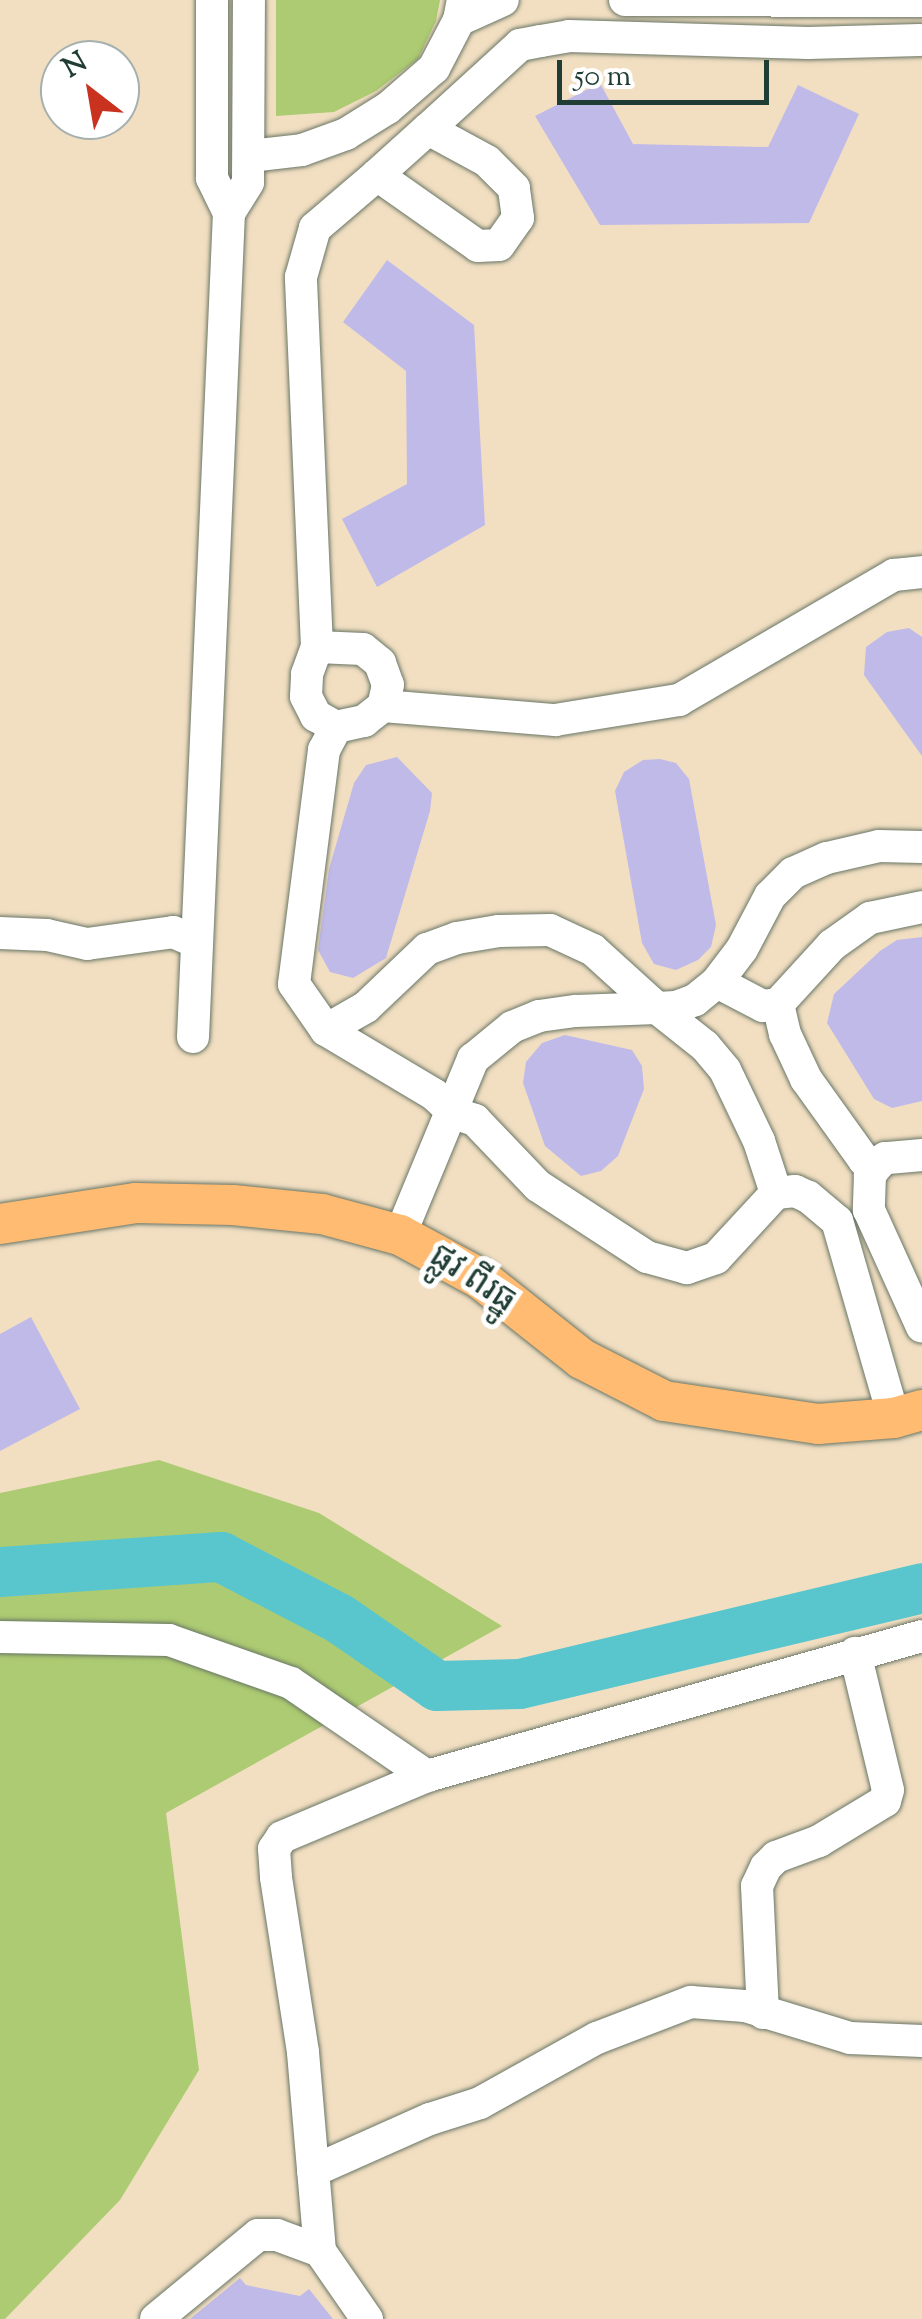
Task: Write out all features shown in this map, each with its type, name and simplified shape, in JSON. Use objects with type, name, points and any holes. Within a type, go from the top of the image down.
[{"type":"main road","name":"ផ្លូវ ពីរធ្នូ","points":[[0,1224],[136,1204],[234,1205],[322,1214],[400,1235],[481,1280],[582,1359],[664,1401],[818,1424],[908,1414]]},
{"type":"street","points":[[194,1037],[228,212],[212,178],[212,0]]},
{"type":"street","points":[[228,212],[248,182],[249,0]]},
{"type":"street","points":[[250,156],[302,150],[346,134],[388,108],[434,68],[461,10],[502,0]]},
{"type":"street","points":[[318,647],[363,649],[380,663],[388,684],[382,706],[364,721],[336,727],[316,716],[306,696],[307,674],[318,647],[302,277],[315,228],[520,44],[570,36],[921,49],[918,1],[625,0]]},
{"type":"street","points":[[377,174],[478,246],[499,245],[518,218],[514,188],[487,162],[428,129]]},
{"type":"street","points":[[382,706],[555,720],[678,700],[894,575],[922,572]]},
{"type":"street","points":[[336,727],[324,750],[294,984],[326,1030],[454,1112],[476,1120],[538,1186],[647,1257],[687,1268],[716,1258],[776,1193],[794,1191],[837,1221],[908,1414]]},
{"type":"street","points":[[400,1235],[474,1060],[512,1026],[539,1016],[656,1008],[695,1000],[717,982],[742,950],[770,896],[793,873],[827,858],[880,846],[922,847]]},
{"type":"street","points":[[717,982],[763,1006],[778,1004],[832,945],[870,918],[922,907]]},
{"type":"street","points":[[326,1030],[366,1007],[428,950],[457,938],[499,931],[550,930],[593,950],[656,1008],[705,1046],[725,1070],[758,1141],[776,1193]]},
{"type":"street","points":[[0,933],[48,935],[87,944],[173,932],[198,942]]},
{"type":"street","points":[[778,1004],[806,1080],[864,1160],[878,1164]]},
{"type":"street","points":[[922,1155],[885,1158],[878,1164],[870,1175],[869,1210],[922,1327]]},
{"type":"street","points":[[837,1221],[869,1210]]},
{"type":"street","points":[[367,2319],[320,2251],[303,2052],[274,1849],[296,1827],[427,1776],[922,1636]]},
{"type":"street","points":[[0,1637],[168,1640],[291,1683],[427,1776]]},
{"type":"street","points":[[762,2013],[757,1886],[766,1867],[776,1857],[819,1841],[885,1801],[888,1790],[854,1653]]},
{"type":"street","points":[[313,2171],[430,2119],[480,2103],[597,2038],[692,2002],[746,2006],[850,2038],[922,2041]]},
{"type":"street","points":[[156,2319],[258,2235],[277,2236],[320,2251]]},
{"type":"green space","points":[[276,0],[440,0],[436,21],[418,59],[376,91],[334,112],[276,116]]},
{"type":"green space","points":[[159,1460],[319,1513],[502,1626],[166,1813],[199,2070],[120,2200],[5,2319],[0,2319],[0,1493]]},
{"type":"building","points":[[600,83],[633,144],[768,147],[798,85],[859,114],[809,223],[600,225],[535,116]]},
{"type":"building","points":[[387,260],[474,325],[485,525],[377,587],[342,519],[407,484],[406,371],[343,322]]},
{"type":"building","points":[[909,628],[922,637],[922,756],[864,675],[866,647],[887,632]]},
{"type":"building","points":[[397,757],[432,793],[430,811],[386,958],[353,978],[330,972],[318,950],[329,869],[354,783],[366,765]]},
{"type":"building","points":[[643,760],[676,763],[689,779],[716,925],[711,947],[698,960],[676,970],[654,964],[642,943],[615,791],[624,772]]},
{"type":"building","points":[[922,937],[922,1101],[892,1108],[874,1099],[827,1023],[834,994],[880,951],[897,940]]},
{"type":"building","points":[[565,1035],[632,1050],[642,1066],[644,1089],[618,1156],[601,1171],[581,1176],[545,1146],[523,1083],[526,1062],[542,1043]]},
{"type":"building","points":[[31,1317],[80,1409],[0,1451],[0,1334]]},
{"type":"building","points":[[240,2278],[246,2285],[300,2296],[309,2289],[333,2319],[190,2319]]},
{"type":"waterway","points":[[0,1572],[221,1557],[340,1619],[437,1686],[520,1684],[922,1588]]}]
